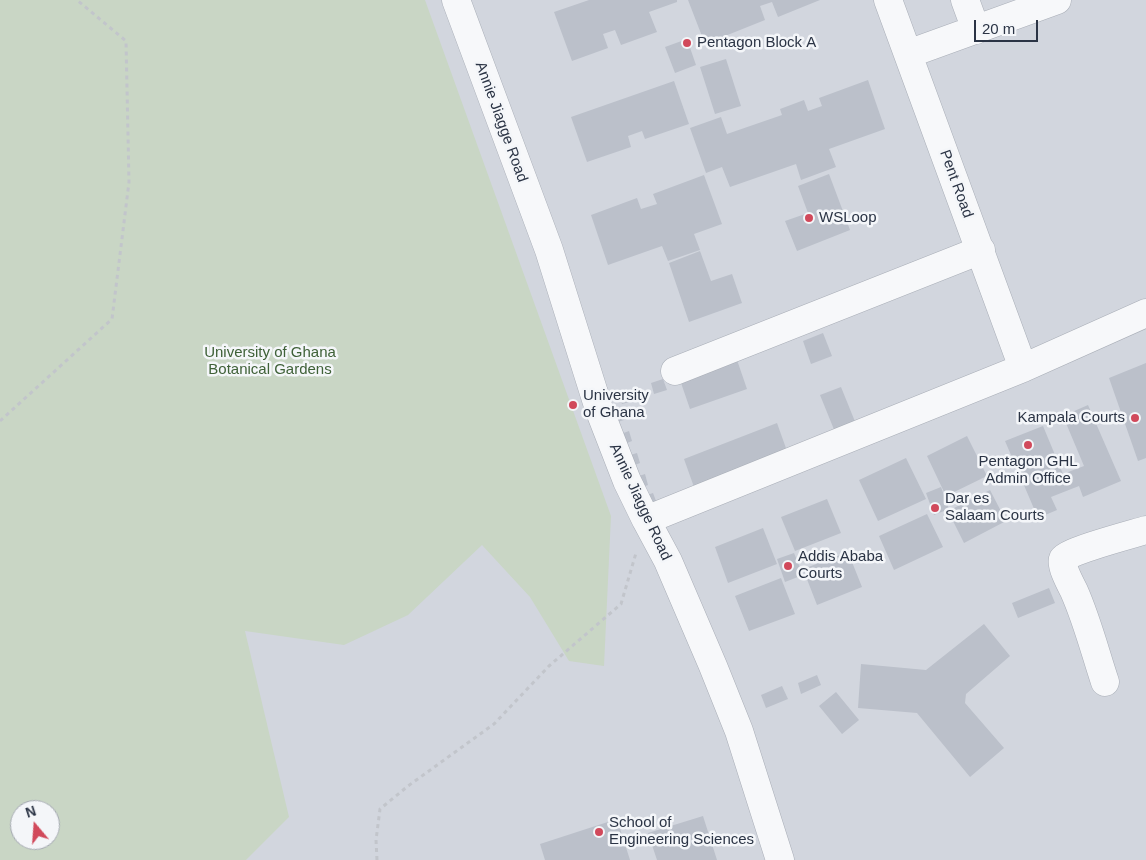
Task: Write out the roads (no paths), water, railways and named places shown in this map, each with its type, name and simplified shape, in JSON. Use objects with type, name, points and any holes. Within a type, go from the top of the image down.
[{"type":"street","name":"Annie Jiagge Road","points":[[456,0],[549,250],[599,409],[627,481],[668,561],[720,682],[739,731],[780,860]]},
{"type":"street","name":"Pent Road","points":[[888,0],[1023,368]]},
{"type":"street","points":[[965,0],[976,30]]},
{"type":"street","points":[[908,54],[1057,0]]},
{"type":"street","points":[[675,371],[981,250]]},
{"type":"street","points":[[646,520],[1023,368],[1146,313]]},
{"type":"street","points":[[1105,682],[1076,596],[1062,565],[1063,559],[1068,555],[1085,549],[1146,530]]},
{"type":"place","name":"Pentagon Block A","points":[[687,43]]},
{"type":"place","name":"WSLoop","points":[[809,218]]},
{"type":"place","name":"University of Ghana","points":[[573,405]]},
{"type":"place","name":"Kampala Courts","points":[[1135,418]]},
{"type":"place","name":"Pentagon GHL Admin Office","points":[[1028,445]]},
{"type":"place","name":"Dar es Salaam Courts","points":[[935,508]]},
{"type":"place","name":"Addis Ababa Courts","points":[[788,566]]},
{"type":"place","name":"School of Engineering Sciences","points":[[599,832]]},
{"type":"park label","name":"University of Ghana Botanical Gardens","points":[[270,362]]}]
